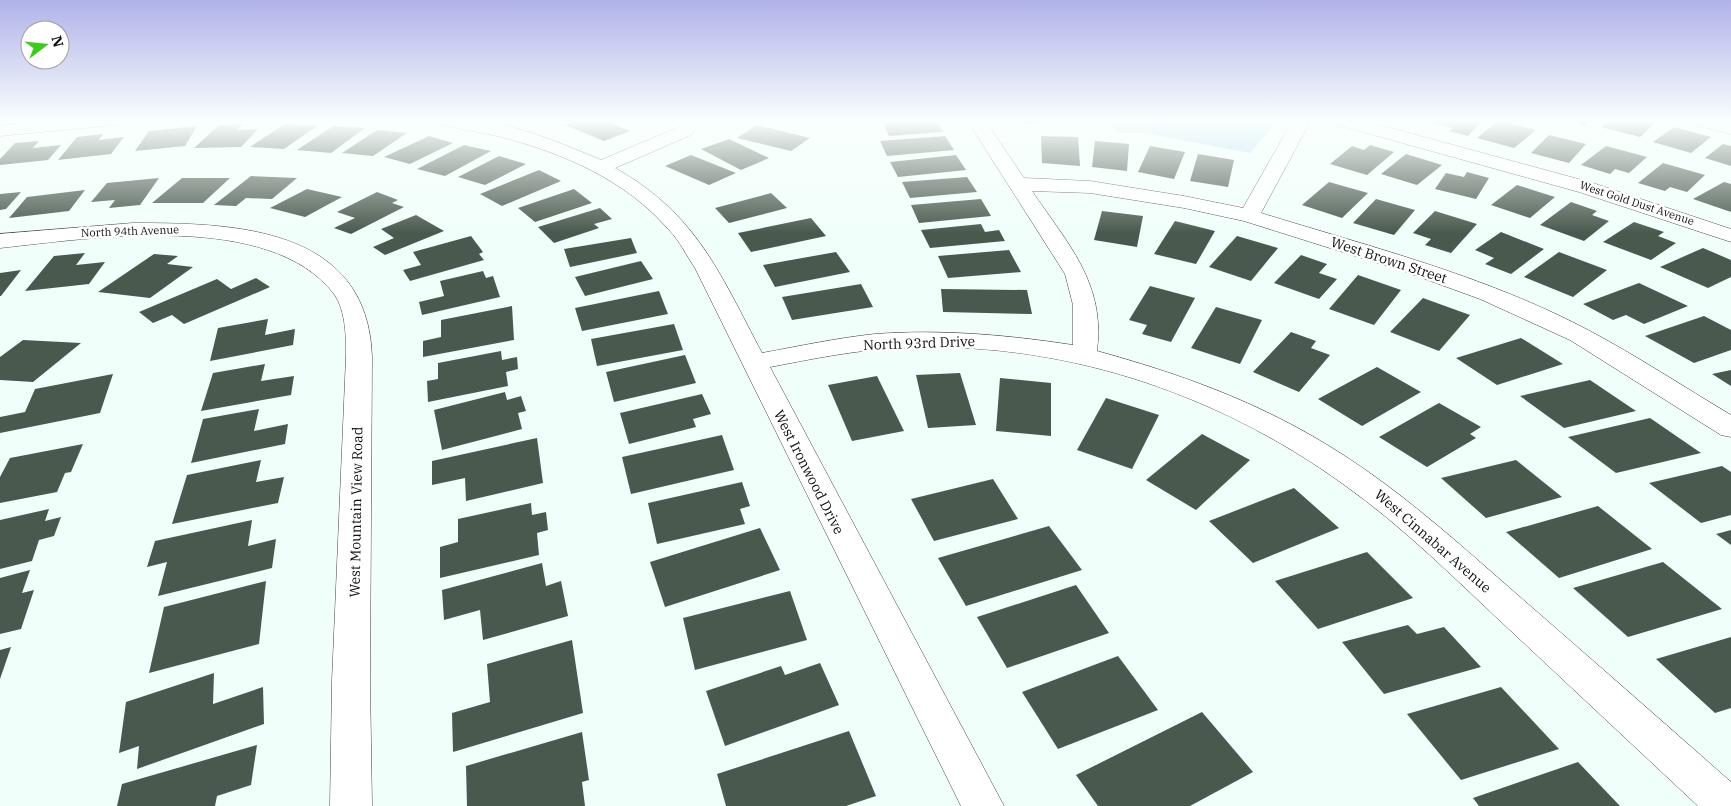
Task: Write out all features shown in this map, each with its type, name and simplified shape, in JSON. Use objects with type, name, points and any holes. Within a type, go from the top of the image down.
[{"type":"street","name":"West Ironwood Drive","points":[[577,158],[599,168],[646,196],[677,225],[706,268],[910,668],[983,806]]},
{"type":"street","points":[[599,168],[623,158]]},
{"type":"street","points":[[1000,158],[1073,269],[1084,293],[1088,326],[1084,355]]},
{"type":"street","points":[[1249,216],[1281,158]]},
{"type":"street","name":"West Gold Dust Avenue","points":[[1481,158],[1561,179],[1659,209],[1731,236]]},
{"type":"street","name":"West Brown Street","points":[[1017,184],[1082,187],[1134,193],[1249,216],[1410,266],[1514,304],[1579,335],[1731,428]]},
{"type":"street","name":"North 94th Avenue","points":[[0,241],[111,230],[166,229],[237,236],[289,249]]},
{"type":"street","name":"West Mountain View Road","points":[[289,249],[323,269],[344,290],[354,314],[359,338],[351,682],[351,806]]},
{"type":"street","name":"North 93rd Drive","points":[[754,362],[848,345],[915,340],[986,341],[1084,355]]},
{"type":"street","name":"West Cinnabar Avenue","points":[[1084,355],[1164,377],[1235,406],[1297,439],[1358,478],[1422,529],[1728,806]]},
{"type":"building","points":[[50,158],[48,160],[0,165],[0,159]]},
{"type":"building","points":[[60,158],[79,158],[58,160]]},
{"type":"building","points":[[386,158],[423,158],[410,164]]},
{"type":"building","points":[[439,158],[479,158],[445,176],[417,169]]},
{"type":"building","points":[[496,158],[504,158],[526,164],[485,185],[458,177]]},
{"type":"building","points":[[685,158],[698,158],[736,173],[709,185],[665,166]]},
{"type":"building","points":[[717,158],[769,158],[741,170]]},
{"type":"building","points":[[931,158],[958,158],[966,170],[898,177],[890,162]]},
{"type":"building","points":[[1042,158],[1079,158],[1080,166],[1042,163]]},
{"type":"building","points":[[1093,158],[1128,158],[1127,171],[1092,167]]},
{"type":"building","points":[[1145,158],[1183,158],[1174,179],[1138,172]]},
{"type":"building","points":[[1197,158],[1234,160],[1228,187],[1190,181]]},
{"type":"building","points":[[1338,158],[1387,158],[1367,175],[1330,164]]},
{"type":"building","points":[[1401,158],[1418,158],[1442,165],[1417,185],[1381,174]]},
{"type":"building","points":[[1549,158],[1574,158],[1569,163]]},
{"type":"building","points":[[1591,158],[1646,158],[1629,173],[1615,169],[1610,174],[1581,165]]},
{"type":"building","points":[[1705,158],[1731,158],[1731,166]]},
{"type":"building","points":[[1663,163],[1705,175],[1687,192],[1670,187],[1665,191],[1638,183]]},
{"type":"building","points":[[539,170],[561,181],[502,206],[480,194]]},
{"type":"building","points":[[1467,172],[1489,178],[1476,199],[1435,189],[1446,173],[1464,177]]},
{"type":"building","points":[[251,176],[297,178],[272,199],[246,198],[236,206],[214,205]]},
{"type":"building","points":[[967,177],[977,192],[910,198],[902,182]]},
{"type":"building","points":[[159,178],[140,205],[109,208],[115,200],[91,202],[107,183]]},
{"type":"building","points":[[182,178],[230,178],[203,203],[152,203]]},
{"type":"building","points":[[1329,182],[1368,193],[1342,218],[1302,205]]},
{"type":"building","points":[[1724,182],[1731,184],[1731,212],[1693,199]]},
{"type":"building","points":[[1517,185],[1555,197],[1530,218],[1491,205]]},
{"type":"building","points":[[307,189],[342,197],[305,217],[270,208]]},
{"type":"building","points":[[574,189],[592,203],[535,222],[518,208]]},
{"type":"building","points":[[85,190],[69,211],[9,218],[27,197]]},
{"type":"building","points":[[21,192],[6,209],[0,210],[0,194]]},
{"type":"building","points":[[377,192],[398,200],[392,203],[404,207],[351,234],[334,228],[355,218],[337,212]]},
{"type":"building","points":[[771,193],[787,208],[729,223],[715,208]]},
{"type":"building","points":[[981,199],[991,216],[919,223],[911,205]]},
{"type":"building","points":[[1376,199],[1415,210],[1394,235],[1353,223]]},
{"type":"building","points":[[1571,202],[1597,211],[1592,215],[1609,221],[1584,241],[1540,225]]},
{"type":"building","points":[[600,208],[612,219],[594,224],[599,228],[554,243],[538,227]]},
{"type":"building","points":[[1102,211],[1143,216],[1137,247],[1094,240]]},
{"type":"building","points":[[1435,211],[1477,224],[1451,253],[1425,245],[1431,239],[1413,233]]},
{"type":"building","points":[[416,215],[444,231],[385,255],[373,247],[394,238],[381,229]]},
{"type":"building","points":[[811,218],[826,236],[751,252],[738,233]]},
{"type":"building","points":[[1175,221],[1215,231],[1196,264],[1154,254]]},
{"type":"building","points":[[1634,222],[1664,232],[1658,236],[1676,243],[1651,260],[1603,242]]},
{"type":"building","points":[[981,224],[985,232],[999,230],[1005,241],[930,248],[921,230]]},
{"type":"building","points":[[1501,232],[1544,249],[1511,274],[1485,264],[1494,258],[1475,250]]},
{"type":"building","points":[[471,236],[483,252],[479,254],[484,260],[410,281],[403,270],[421,265],[413,252]]},
{"type":"building","points":[[1237,236],[1278,248],[1251,281],[1209,267]]},
{"type":"building","points":[[631,238],[637,253],[570,267],[564,249]]},
{"type":"building","points":[[1703,248],[1731,260],[1731,277],[1708,288],[1660,267]]},
{"type":"building","points":[[1009,250],[1021,272],[948,278],[938,256]]},
{"type":"building","points":[[836,252],[850,272],[775,287],[763,265]]},
{"type":"building","points":[[1559,252],[1607,270],[1573,297],[1524,277]]},
{"type":"building","points":[[85,253],[76,265],[105,262],[89,284],[25,291],[54,256]]},
{"type":"building","points":[[154,254],[178,256],[167,264],[193,267],[150,298],[98,292]]},
{"type":"building","points":[[1301,255],[1327,264],[1319,273],[1337,279],[1319,299],[1274,283]]},
{"type":"building","points":[[641,261],[653,279],[585,296],[575,277]]},
{"type":"building","points":[[21,270],[1,296],[0,296],[0,273]]},
{"type":"building","points":[[483,271],[486,278],[493,276],[500,297],[422,315],[419,302],[444,296],[440,281]]},
{"type":"building","points":[[1358,275],[1401,290],[1374,325],[1329,309]]},
{"type":"building","points":[[256,278],[270,287],[184,324],[172,315],[153,323],[139,312],[217,279],[231,289]]},
{"type":"building","points":[[1639,283],[1688,306],[1644,324],[1626,315],[1613,320],[1583,304]]},
{"type":"building","points":[[861,284],[873,307],[792,320],[782,297]]},
{"type":"building","points":[[1150,286],[1195,298],[1171,342],[1142,334],[1147,325],[1129,320]]},
{"type":"building","points":[[941,289],[1027,290],[1032,314],[943,312]]},
{"type":"building","points":[[659,291],[668,314],[582,331],[575,308]]},
{"type":"building","points":[[1423,298],[1470,315],[1439,351],[1390,332]]},
{"type":"building","points":[[512,306],[514,340],[423,357],[423,341],[441,337],[441,320]]},
{"type":"building","points":[[1216,307],[1262,320],[1240,364],[1191,348]]},
{"type":"building","points":[[1704,316],[1731,330],[1731,350],[1694,363],[1645,336]]},
{"type":"building","points":[[268,319],[265,335],[295,329],[293,345],[210,361],[218,328]]},
{"type":"building","points":[[674,324],[683,350],[597,366],[591,339]]},
{"type":"building","points":[[1291,332],[1316,341],[1311,348],[1330,355],[1299,392],[1253,372]]},
{"type":"building","points":[[1521,338],[1563,364],[1497,385],[1456,358]]},
{"type":"building","points":[[23,340],[81,343],[33,382],[0,380],[0,357]]},
{"type":"building","points":[[501,351],[502,360],[517,357],[518,369],[506,372],[508,386],[428,402],[427,381],[438,379],[438,363]]},
{"type":"building","points":[[685,355],[696,383],[614,402],[606,372]]},
{"type":"building","points":[[265,364],[261,381],[294,376],[291,395],[201,411],[213,373]]},
{"type":"building","points":[[1377,367],[1421,392],[1362,426],[1318,399]]},
{"type":"building","points":[[1731,370],[1731,386],[1712,374]]},
{"type":"building","points":[[960,373],[976,425],[928,428],[916,375]]},
{"type":"building","points":[[113,374],[100,413],[0,433],[0,417],[25,412],[35,389]]},
{"type":"building","points":[[877,376],[904,431],[852,441],[828,385]]},
{"type":"building","points":[[1000,378],[1051,383],[1051,436],[996,431]]},
{"type":"building","points":[[1590,380],[1636,411],[1564,428],[1520,396]]},
{"type":"building","points":[[505,392],[507,400],[521,396],[526,411],[518,413],[522,429],[442,450],[434,410]]},
{"type":"building","points":[[702,394],[711,414],[693,419],[696,427],[629,444],[620,413]]},
{"type":"building","points":[[1106,398],[1159,415],[1132,469],[1077,450]]},
{"type":"building","points":[[1439,403],[1481,427],[1470,434],[1476,438],[1427,467],[1379,437]]},
{"type":"building","points":[[259,409],[254,431],[288,424],[285,444],[191,463],[203,419]]},
{"type":"building","points":[[1650,418],[1701,453],[1616,473],[1568,437]]},
{"type":"building","points":[[1202,434],[1250,460],[1196,510],[1146,480]]},
{"type":"building","points":[[722,435],[734,470],[631,494],[622,457]]},
{"type":"building","points":[[537,438],[543,483],[466,501],[465,478],[432,485],[432,461]]},
{"type":"building","points":[[83,444],[71,472],[65,473],[57,492],[0,503],[0,477],[10,458]]},
{"type":"building","points":[[261,460],[256,482],[284,477],[278,503],[172,524],[187,475]]},
{"type":"building","points":[[1516,460],[1562,497],[1486,518],[1441,478]]},
{"type":"building","points":[[1722,466],[1731,472],[1731,515],[1701,523],[1649,483]]},
{"type":"building","points":[[993,479],[1018,519],[934,541],[911,499]]},
{"type":"building","points":[[742,482],[750,506],[740,509],[745,524],[657,544],[648,503]]},
{"type":"building","points":[[1294,488],[1339,528],[1253,563],[1209,521]]},
{"type":"building","points":[[531,503],[532,515],[546,512],[548,530],[537,533],[539,555],[440,578],[440,547],[458,542],[458,519]]},
{"type":"building","points":[[1598,506],[1652,549],[1559,578],[1506,532]]},
{"type":"building","points":[[49,509],[45,521],[61,517],[54,536],[39,540],[32,561],[0,569],[0,520]]},
{"type":"building","points":[[252,520],[248,546],[276,539],[272,568],[158,596],[167,562],[147,567],[155,541]]},
{"type":"building","points":[[1049,526],[1082,570],[966,606],[938,558]]},
{"type":"building","points":[[760,528],[780,570],[665,607],[650,562]]},
{"type":"building","points":[[1731,530],[1731,545],[1716,534]]},
{"type":"building","points":[[1367,552],[1413,598],[1318,629],[1275,581]]},
{"type":"building","points":[[1663,562],[1722,609],[1628,637],[1573,588]]},
{"type":"building","points":[[542,563],[546,586],[561,581],[568,616],[483,640],[480,610],[444,620],[442,590]]},
{"type":"building","points":[[30,570],[22,593],[34,590],[21,629],[0,634],[0,578]]},
{"type":"building","points":[[266,581],[259,644],[149,673],[164,607]]},
{"type":"building","points":[[1076,585],[1109,633],[1007,668],[977,617]]},
{"type":"building","points":[[790,591],[807,640],[695,670],[683,618]]},
{"type":"building","points":[[1408,625],[1417,634],[1444,627],[1481,667],[1384,694],[1342,642]]},
{"type":"building","points":[[1731,637],[1731,708],[1715,713],[1656,659]]},
{"type":"building","points":[[572,640],[583,713],[453,752],[452,713],[490,702],[487,664]]},
{"type":"building","points":[[11,647],[0,679],[0,650]]},
{"type":"building","points":[[1118,656],[1158,710],[1058,749],[1022,692]]},
{"type":"building","points":[[820,663],[839,705],[725,746],[706,691],[781,666],[785,675]]},
{"type":"building","points":[[214,673],[213,704],[263,687],[264,724],[137,769],[139,746],[119,753],[126,702]]},
{"type":"building","points":[[1501,687],[1559,749],[1461,780],[1407,714]]},
{"type":"building","points":[[1202,712],[1253,772],[1190,806],[1098,806],[1076,775]]},
{"type":"building","points":[[849,731],[876,796],[846,806],[726,806],[717,774]]},
{"type":"building","points":[[582,732],[589,780],[582,782],[585,806],[467,806],[466,766]]},
{"type":"building","points":[[257,745],[251,785],[217,796],[215,806],[117,806],[122,784]]},
{"type":"building","points":[[1578,762],[1620,806],[1479,806],[1473,798]]}]
